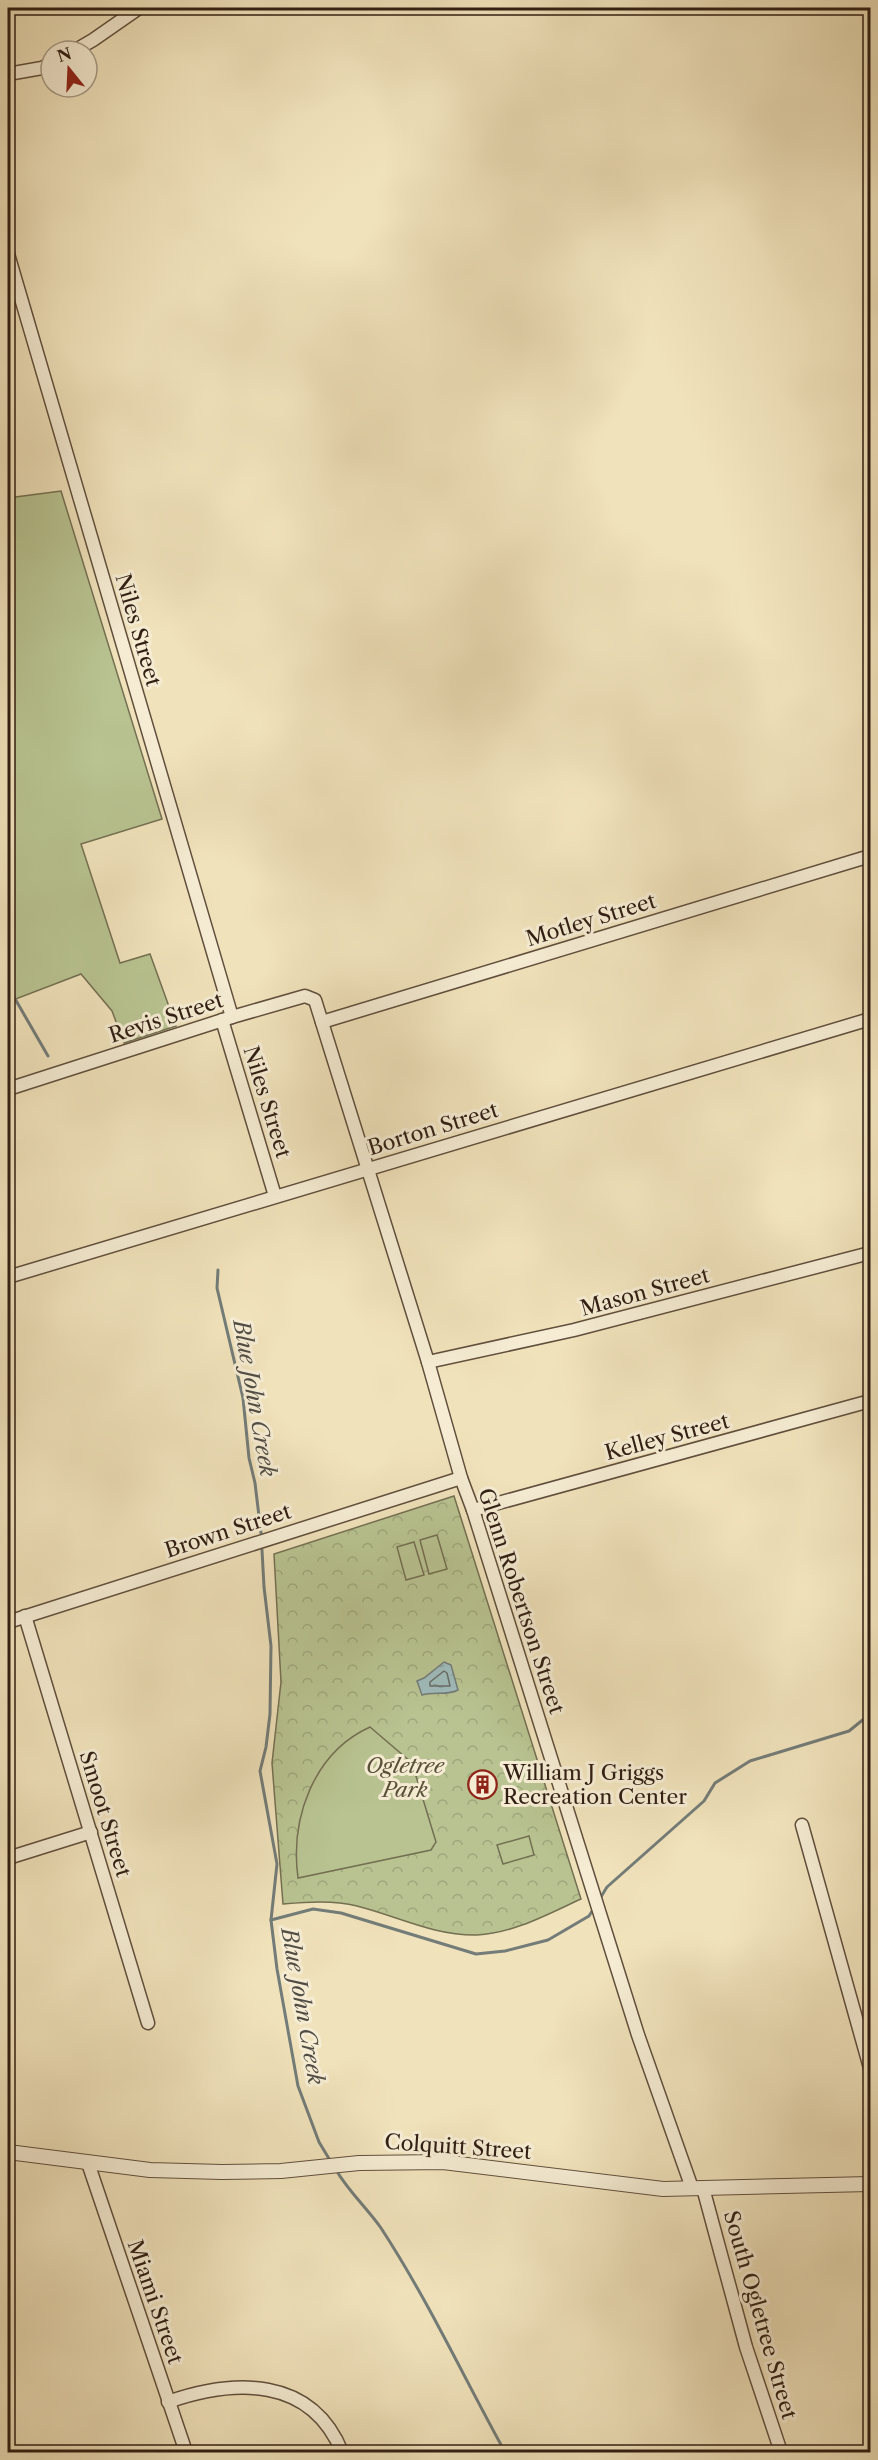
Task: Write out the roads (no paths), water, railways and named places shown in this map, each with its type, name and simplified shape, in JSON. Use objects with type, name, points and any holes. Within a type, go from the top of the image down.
[{"type":"street","points":[[94,39],[139,8]]},
{"type":"street","points":[[8,74],[39,69]]},
{"type":"street","name":"Niles Street","points":[[8,254],[227,1019],[275,1196]]},
{"type":"street","name":"Motley Street","points":[[322,1022],[870,856]]},
{"type":"street","name":"Revis Street","points":[[8,1089],[304,996],[315,1000],[322,1022]]},
{"type":"street","name":"Borton Street","points":[[8,1277],[870,1018]]},
{"type":"street","name":"Glenn Robertson Street","points":[[322,1022],[428,1362],[461,1478],[638,2035],[698,2188]]},
{"type":"street","name":"Mason Street","points":[[428,1362],[574,1330],[870,1253]]},
{"type":"street","name":"Kelley Street","points":[[473,1510],[870,1401]]},
{"type":"street","name":"Brown Street","points":[[8,1622],[461,1478]]},
{"type":"street","name":"Smoot Street","points":[[25,1616],[148,2023]]},
{"type":"street","points":[[802,1825],[870,2068]]},
{"type":"street","points":[[8,1858],[91,1832]]},
{"type":"street","name":"Colquitt Street","points":[[8,2152],[150,2170],[281,2171],[398,2161],[443,2162],[514,2169],[632,2186],[698,2188],[870,2184]]},
{"type":"street","name":"Miami Street","points":[[88,2163],[186,2452]]},
{"type":"street","name":"South Ogletree Street","points":[[698,2188],[746,2347],[781,2452]]},
{"type":"street","points":[[168,2402],[191,2394],[256,2386],[285,2394],[303,2402],[319,2415],[338,2441],[342,2452]]},
{"type":"water","points":[[444,1662],[451,1665],[458,1690],[450,1693],[422,1695],[417,1681]]},
{"type":"waterway","name":"Blue John Creek","points":[[8,995],[14,997],[48,1056]]},
{"type":"waterway","name":"Blue John Creek","points":[[218,1270],[217,1288],[243,1398],[249,1458],[255,1483],[261,1533]]},
{"type":"waterway","name":"Blue John Creek","points":[[262,1550],[271,1646],[270,1714],[260,1771],[277,1864],[271,1920],[277,1969],[298,2086],[319,2142],[331,2162]]},
{"type":"waterway","points":[[599,1900],[607,1887],[704,1801],[715,1783],[750,1761],[849,1731],[870,1714]]},
{"type":"waterway","points":[[271,1920],[313,1909],[341,1913],[476,1954],[505,1951],[548,1940],[589,1916],[594,1908]]},
{"type":"waterway","name":"Blue John Creek","points":[[336,2170],[381,2228],[398,2255],[505,2452]]},
{"type":"place","name":"William J Griggs Recreation Center","points":[[482,1785]]},
{"type":"park label","name":"Ogletree Park","points":[[405,1778]]}]
